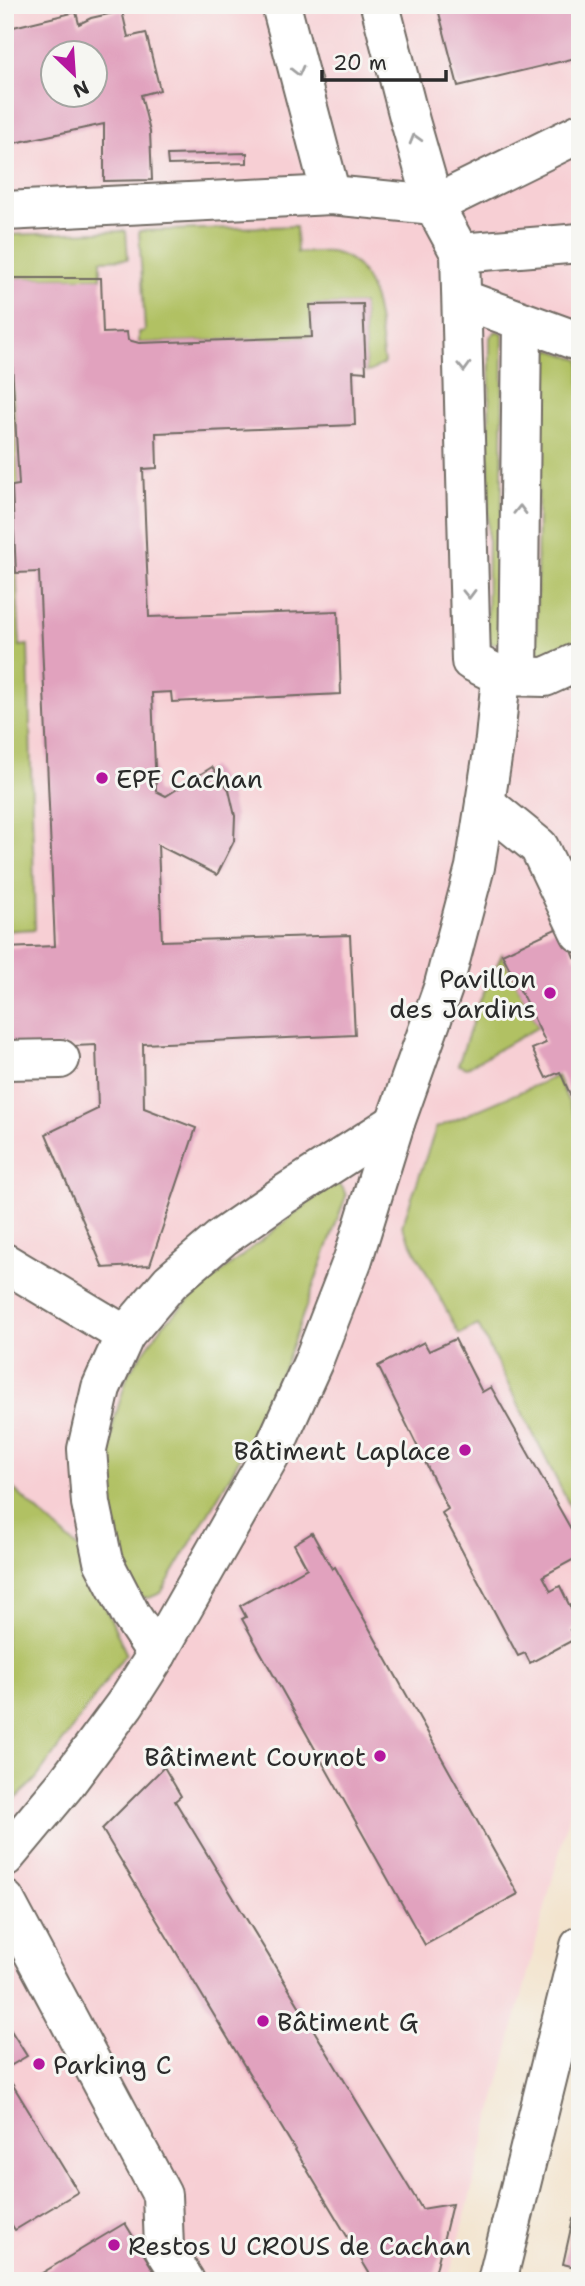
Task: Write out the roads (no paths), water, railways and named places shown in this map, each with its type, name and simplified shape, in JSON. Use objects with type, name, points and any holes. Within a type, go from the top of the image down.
[{"type":"street","points":[[281,5],[331,195]]},
{"type":"street","points":[[380,5],[434,205],[460,253],[471,661],[510,676],[545,677],[580,661]]},
{"type":"street","points":[[5,211],[331,195],[434,205],[580,132]]},
{"type":"street","points":[[460,253],[580,243]]},
{"type":"street","points":[[462,299],[580,342]]},
{"type":"street","points":[[5,1857],[65,1785],[125,1704],[157,1654],[274,1448],[313,1362],[353,1259],[395,1123],[443,988],[475,867],[495,739],[510,676],[522,323]]},
{"type":"street","points":[[485,803],[539,847],[580,933]]},
{"type":"street","points":[[5,1060],[60,1059]]},
{"type":"street","points":[[157,1654],[131,1615],[103,1561],[91,1503],[87,1449],[101,1388],[125,1335],[170,1282],[223,1237],[395,1123]]},
{"type":"street","points":[[5,1263],[125,1335]]},
{"type":"street","points":[[5,1900],[162,2195],[164,2248],[185,2281]]},
{"type":"street","points":[[497,2281],[580,1946]]},
{"type":"place","name":"EPF Cachan","points":[[102,778]]},
{"type":"place","name":"Pavillon des Jardins","points":[[550,993]]},
{"type":"place","name":"Bâtiment Laplace","points":[[465,1450]]},
{"type":"place","name":"Bâtiment Cournot","points":[[380,1756]]},
{"type":"place","name":"Bâtiment G","points":[[263,2021]]},
{"type":"place","name":"Parking C","points":[[39,2064]]},
{"type":"place","name":"Restos U CROUS de Cachan","points":[[114,2245]]}]
